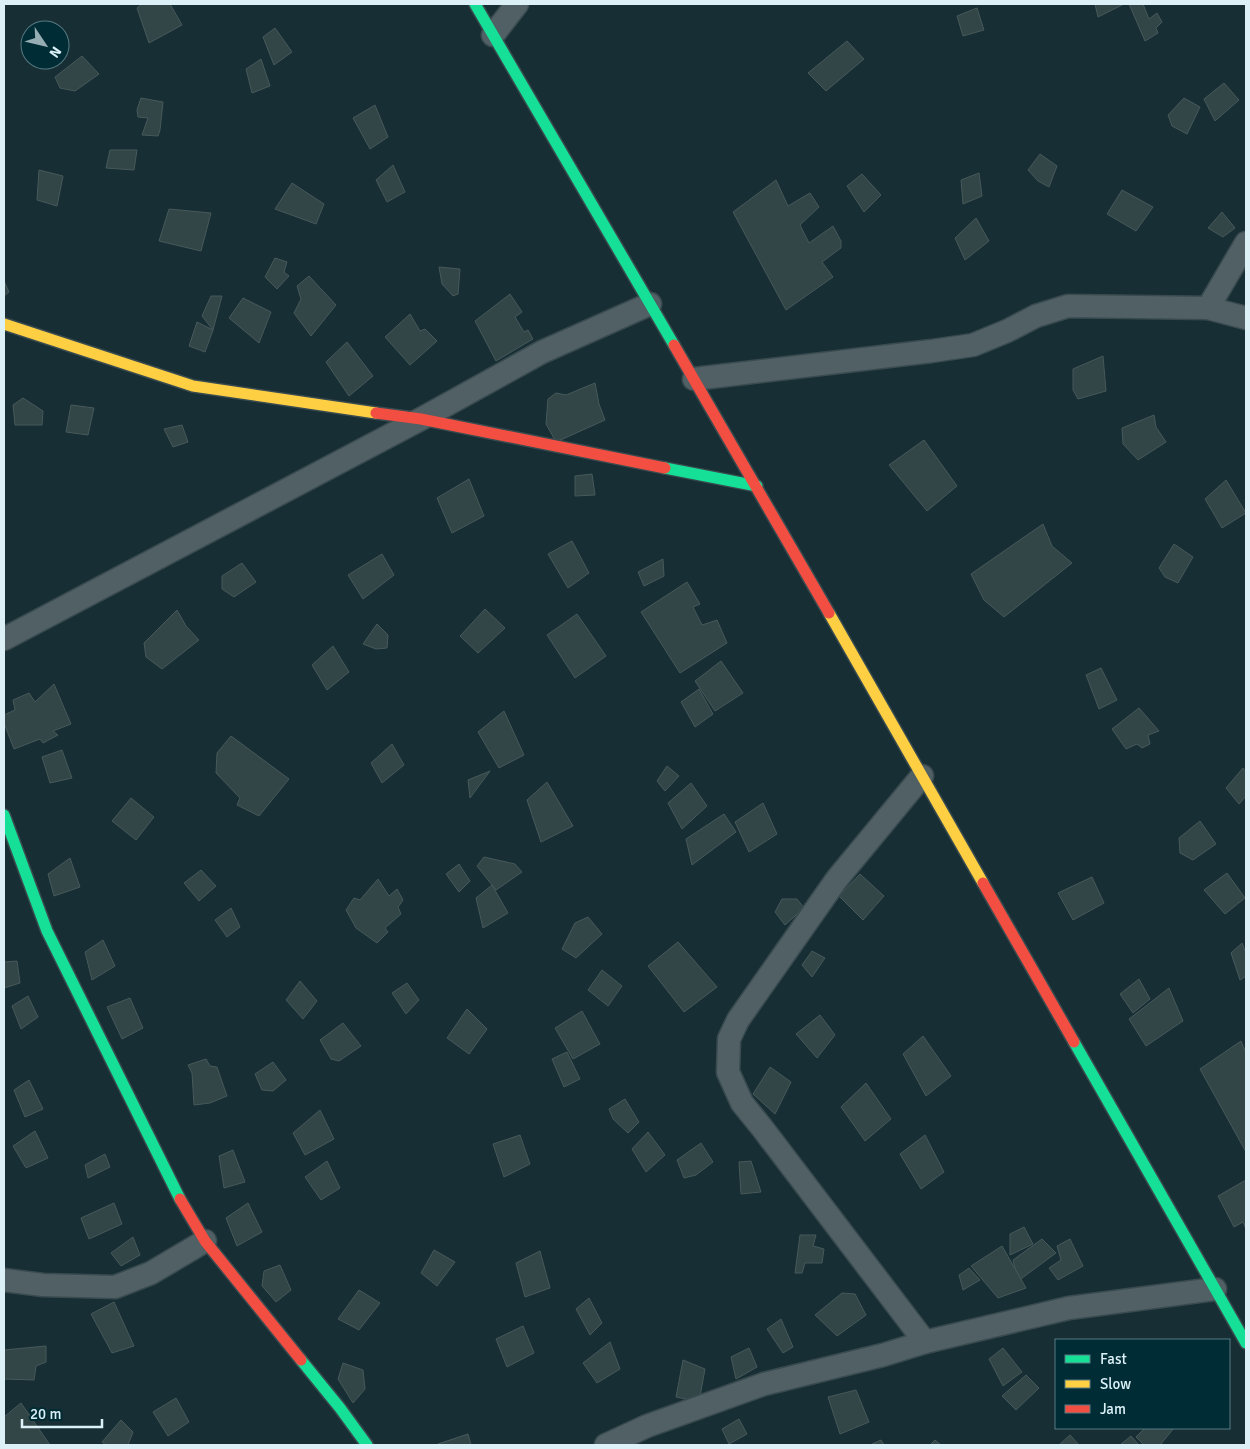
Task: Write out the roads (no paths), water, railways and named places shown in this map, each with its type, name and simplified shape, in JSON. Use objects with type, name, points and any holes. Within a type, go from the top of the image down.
[{"type":"main road","points":[[475,4],[756,486],[1215,1289],[1240,1320],[1246,1342]]},
{"type":"main road","points":[[4,324],[193,386],[421,419],[756,486]]},
{"type":"main road","points":[[4,815],[47,931],[185,1208],[206,1241],[340,1408],[367,1445]]},
{"type":"street","points":[[493,35],[517,4]]},
{"type":"street","points":[[1208,308],[1246,243]]},
{"type":"street","points":[[4,639],[421,419],[542,352],[650,304]]},
{"type":"street","points":[[694,379],[973,345],[1036,316],[1068,306],[1208,308],[1246,318]]},
{"type":"street","points":[[922,776],[837,879],[738,1020],[729,1039],[728,1072],[742,1103],[925,1342]]},
{"type":"street","points":[[4,1280],[43,1285],[115,1286],[151,1272],[206,1241]]},
{"type":"street","points":[[606,1445],[647,1426],[764,1384],[883,1355],[925,1342],[1069,1308],[1215,1289]]}]
